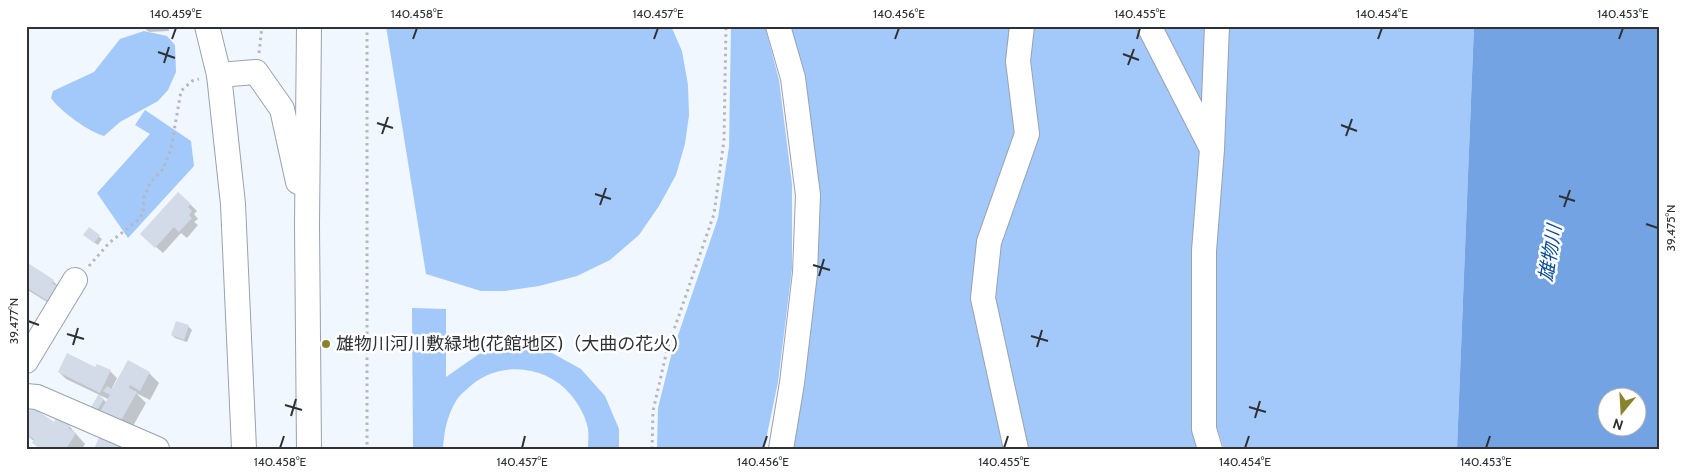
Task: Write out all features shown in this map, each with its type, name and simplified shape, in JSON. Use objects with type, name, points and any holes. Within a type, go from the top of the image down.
[{"type":"street","points":[[207,26],[219,75],[233,204],[244,449]]},
{"type":"street","points":[[309,26],[307,225],[309,449]]},
{"type":"street","points":[[778,26],[793,78],[808,195],[805,273],[792,383],[781,449]]},
{"type":"street","points":[[1016,449],[984,298],[989,242],[1027,134],[1018,62],[1022,26]]},
{"type":"street","points":[[1149,26],[1212,149]]},
{"type":"street","points":[[1210,449],[1204,429],[1204,250],[1212,149],[1217,26]]},
{"type":"street","points":[[219,75],[256,72],[282,109],[307,225]]},
{"type":"street","points":[[26,361],[76,280]]},
{"type":"street","points":[[26,396],[37,397],[157,449]]},
{"type":"path","points":[[256,72],[262,26]]},
{"type":"path","points":[[367,26],[367,449]]},
{"type":"path","points":[[652,449],[653,411],[668,350],[714,214],[724,140],[726,26]]},
{"type":"path","points":[[76,280],[109,243],[138,220],[143,213],[144,197],[150,183],[163,169],[171,149],[181,91],[192,81],[219,75]]},
{"type":"shaded area","points":[[386,26],[671,26],[682,51],[688,85],[689,115],[685,144],[676,175],[659,206],[639,235],[610,260],[577,276],[539,286],[505,291],[481,291],[426,274]]},
{"type":"shaded area","points":[[731,26],[765,26],[779,80],[792,184],[792,269],[778,382],[764,449],[657,449],[658,408],[671,356],[718,218],[729,147]]},
{"type":"shaded area","points":[[772,26],[1224,26],[1210,244],[1211,424],[1219,449],[772,449],[785,386],[799,199],[788,83]]},
{"type":"shaded area","points":[[1228,26],[1474,26],[1457,449],[1224,449],[1216,425],[1214,243]]},
{"type":"shaded area","points":[[144,31],[167,36],[175,45],[176,72],[168,90],[158,101],[120,122],[104,136],[75,120],[51,98],[53,91],[94,72],[120,39]]},
{"type":"shaded area","points":[[145,110],[191,141],[194,166],[128,238],[97,193],[150,134],[135,125]]},
{"type":"shaded area","points":[[412,308],[446,309],[446,377],[479,354],[514,347],[550,352],[581,369],[605,396],[619,429],[619,449],[588,449],[586,420],[571,395],[548,376],[520,369],[505,370],[491,374],[478,380],[460,395],[448,418],[443,449],[413,449]]},
{"type":"water","name":"雄物川","points":[[1474,26],[1659,26],[1659,449],[1457,449]]},
{"type":"building","points":[[178,192],[191,204],[188,207],[192,211],[189,215],[192,218],[179,232],[174,227],[155,248],[140,234]]},
{"type":"building","points":[[89,227],[100,235],[94,243],[83,235]]},
{"type":"building","points":[[28,263],[54,280],[52,283],[61,289],[51,303],[26,287],[26,267]]},
{"type":"building","points":[[176,321],[189,325],[184,340],[171,335]]},
{"type":"building","points":[[67,353],[95,367],[97,364],[111,370],[100,393],[58,372]]},
{"type":"building","points":[[128,360],[150,372],[140,391],[130,385],[129,388],[137,392],[118,426],[98,415],[110,395],[103,391],[107,386],[112,389]]},
{"type":"building","points":[[98,395],[104,399],[92,418],[87,414]]},
{"type":"building","points":[[32,407],[54,422],[57,417],[70,425],[68,428],[76,433],[66,449],[41,449],[32,443],[34,439],[26,434],[26,416]]},
{"type":"building","points":[[101,433],[120,441],[117,449],[94,449]]},
{"type":"place","name":"雄物川河川敷緑地(花館地区)（大曲の花火）","points":[[326,344]]}]
